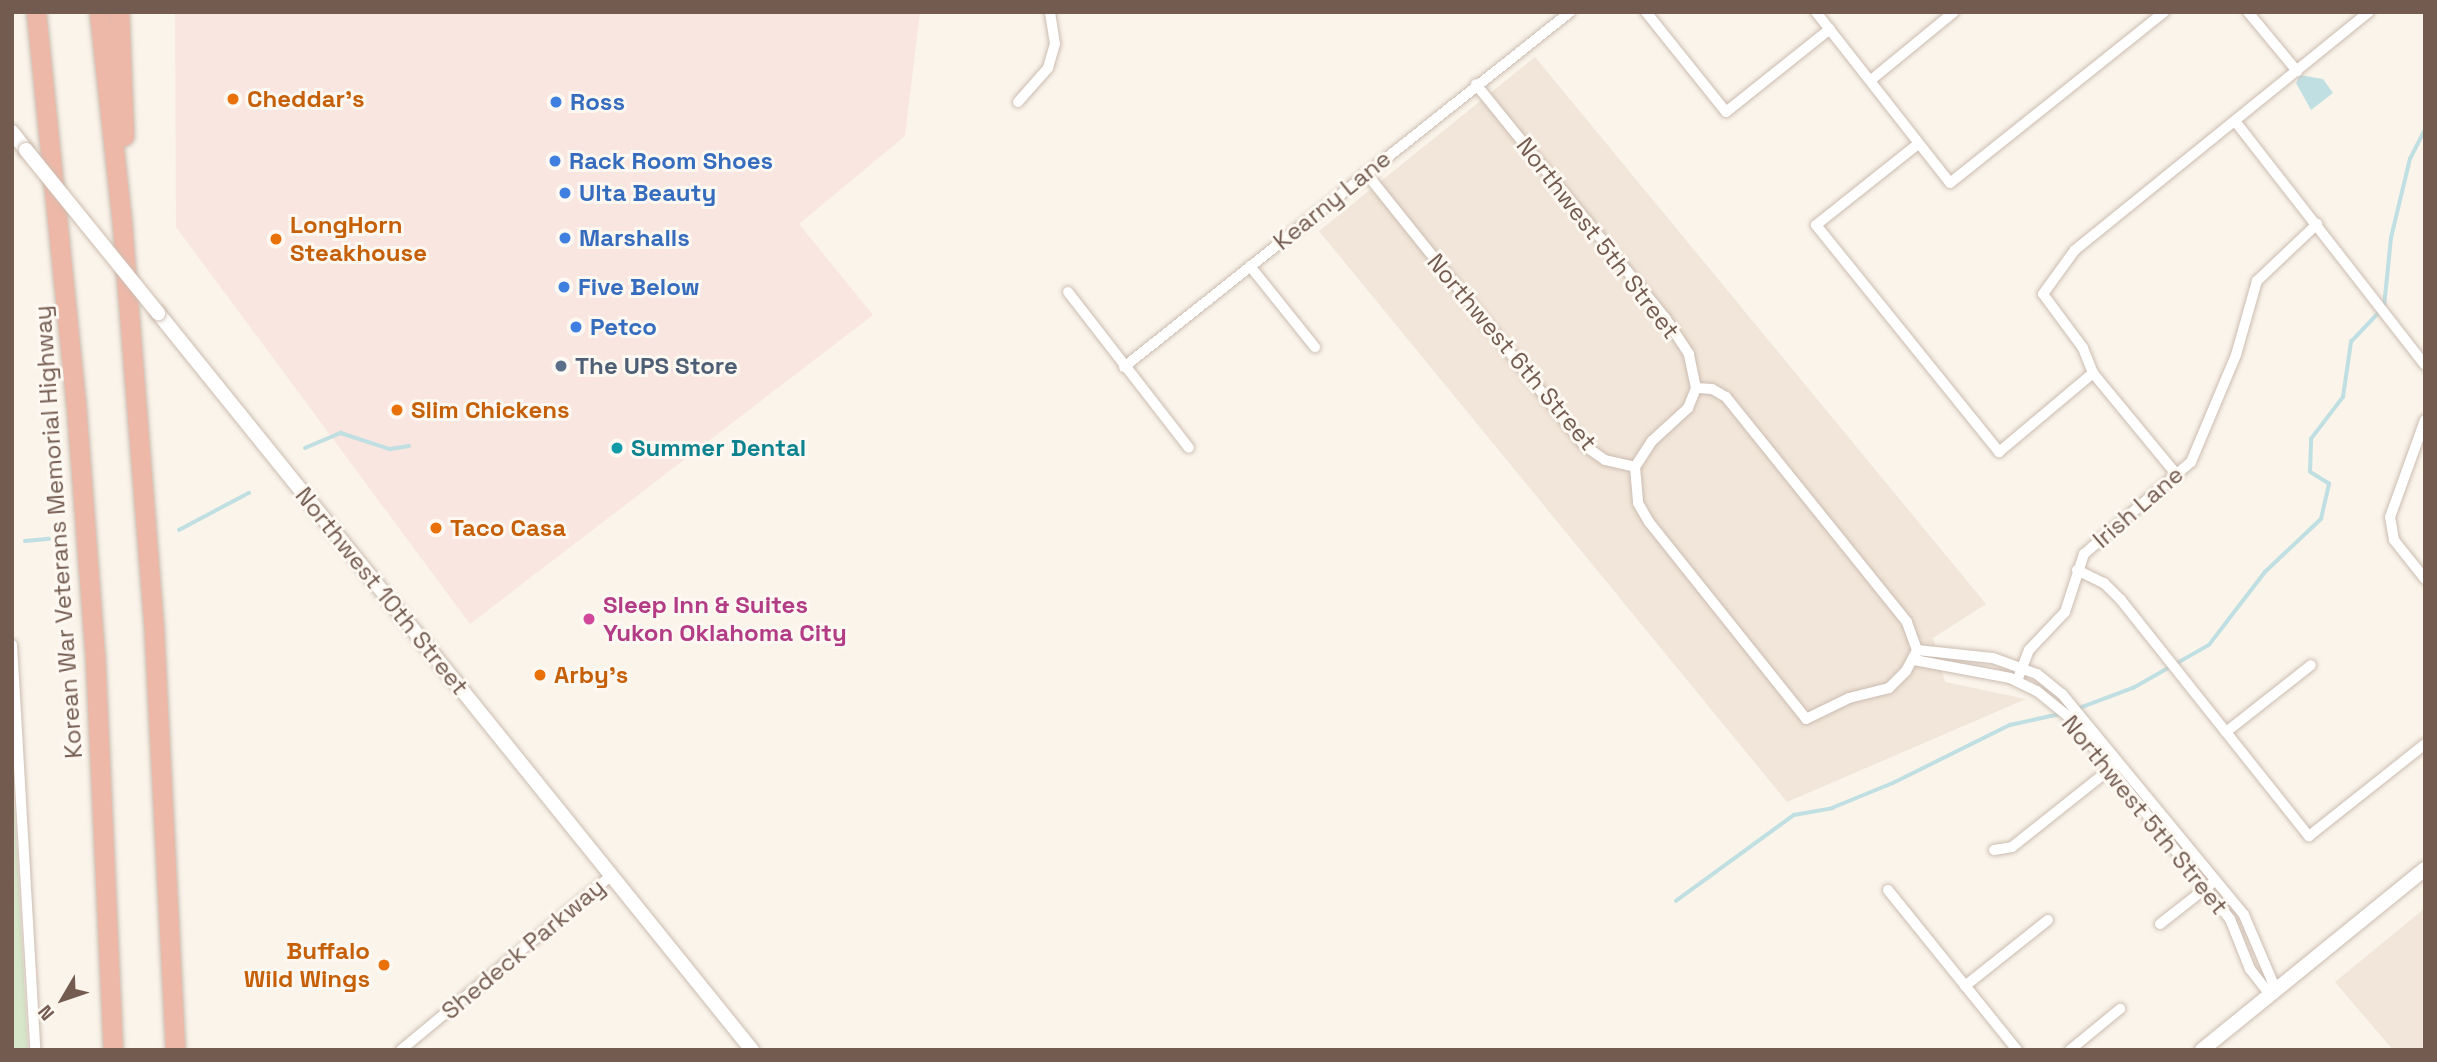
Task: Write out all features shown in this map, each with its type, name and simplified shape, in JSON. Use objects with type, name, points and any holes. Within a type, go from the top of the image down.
[{"type":"highway","name":"Korean War Veterans Memorial Highway","points":[[36,12],[76,405],[94,656],[113,1050]]},
{"type":"highway","points":[[99,12],[122,225],[162,750],[175,1050]]},
{"type":"highway","points":[[119,12],[125,166],[122,225]]},
{"type":"main road","name":"Northwest 10th Street","points":[[12,132],[752,1050]]},
{"type":"main road","points":[[2202,1050],[2425,869]]},
{"type":"street","points":[[1018,102],[1048,68],[1055,44],[1050,12]]},
{"type":"street","name":"Kearny Lane","points":[[1124,367],[1475,84],[1542,36],[1570,12]]},
{"type":"street","points":[[1646,12],[1726,112],[1830,29]]},
{"type":"street","points":[[1816,12],[1950,183],[2164,12]]},
{"type":"street","points":[[1871,80],[1954,12]]},
{"type":"street","points":[[2248,12],[2297,71]]},
{"type":"street","points":[[2177,475],[2093,373],[2084,348],[2043,294],[2075,250],[2369,12]]},
{"type":"street","name":"Northwest 5th Street","points":[[1475,84],[1665,319],[1689,354],[1696,388]]},
{"type":"street","points":[[2235,121],[2425,365]]},
{"type":"street","points":[[1918,144],[1816,225],[1999,452],[2093,373]]},
{"type":"street","name":"Northwest 6th Street","points":[[1366,173],[1585,446],[1605,460],[1635,467]]},
{"type":"street","name":"Irish Lane","points":[[2017,681],[2029,650],[2065,612],[2084,554],[2177,475],[2200,448],[2236,355],[2257,281],[2317,224]]},
{"type":"street","points":[[1250,266],[1315,348]]},
{"type":"street","points":[[1068,292],[1189,447]]},
{"type":"street","points":[[1696,388],[1712,389],[1726,397],[1907,622],[1915,655],[1882,692],[1849,698],[1806,719],[1649,522],[1638,503],[1635,467],[1652,441],[1688,408],[1696,388]]},
{"type":"street","points":[[2425,420],[2390,517],[2394,540],[2425,579]]},
{"type":"street","points":[[2077,570],[2104,583],[2121,600],[2309,836],[2425,744]]},
{"type":"street","points":[[12,645],[35,1050]]},
{"type":"street","name":"Northwest 5th Street","points":[[1915,655],[1993,658],[2020,668],[2062,694],[2244,915],[2273,992]]},
{"type":"street","name":"Northwest 5th Street","points":[[1915,655],[2017,681],[2037,691],[2070,718],[2230,919],[2250,968],[2273,992]]},
{"type":"street","points":[[2226,732],[2311,665]]},
{"type":"street","points":[[1994,849],[2012,847],[2119,760]]},
{"type":"street","name":"Shedeck Parkway","points":[[401,1050],[612,875]]},
{"type":"street","points":[[2161,924],[2216,880]]},
{"type":"street","points":[[1888,890],[2017,1050]]},
{"type":"street","points":[[1965,986],[2048,920]]},
{"type":"street","points":[[2070,1050],[2120,1009]]},
{"type":"shaded area","points":[[175,12],[920,12],[905,136],[799,224],[873,315],[470,624],[176,227]]},
{"type":"shaded area","points":[[1535,57],[1986,604],[1933,638],[1945,682],[2026,699],[1787,802],[1319,231]]},
{"type":"shaded area","points":[[2425,908],[2425,1050],[2393,1050],[2335,982]]},
{"type":"green space","points":[[12,764],[28,1050],[12,1050]]},
{"type":"water","points":[[2300,75],[2323,79],[2333,93],[2311,110],[2296,83]]},
{"type":"waterway","points":[[2077,709],[2133,688],[2209,645],[2265,572],[2321,519],[2329,484],[2310,472],[2311,439],[2343,397],[2351,342],[2384,307],[2391,238],[2410,159],[2425,129]]},
{"type":"waterway","points":[[305,448],[341,433],[390,449],[409,446]]},
{"type":"waterway","points":[[179,530],[249,493]]},
{"type":"waterway","points":[[25,541],[49,539]]},
{"type":"waterway","points":[[1676,901],[1794,815],[1832,808],[1893,783],[2010,725],[2060,714]]},
{"type":"place","name":"Cheddar's","points":[[233,99]]},
{"type":"place","name":"Ross","points":[[556,102]]},
{"type":"place","name":"Rack Room Shoes","points":[[555,161]]},
{"type":"place","name":"Ulta Beauty","points":[[565,193]]},
{"type":"place","name":"Marshalls","points":[[565,238]]},
{"type":"place","name":"LongHorn Steakhouse","points":[[276,239]]},
{"type":"place","name":"Five Below","points":[[564,287]]},
{"type":"place","name":"Petco","points":[[576,327]]},
{"type":"place","name":"The UPS Store","points":[[561,366]]},
{"type":"place","name":"Slim Chickens","points":[[397,410]]},
{"type":"place","name":"Summer Dental","points":[[617,448]]},
{"type":"place","name":"Taco Casa","points":[[436,528]]},
{"type":"place","name":"Sleep Inn & Suites Yukon Oklahoma City","points":[[589,619]]},
{"type":"place","name":"Arby's","points":[[540,675]]},
{"type":"place","name":"Buffalo Wild Wings","points":[[384,965]]}]
